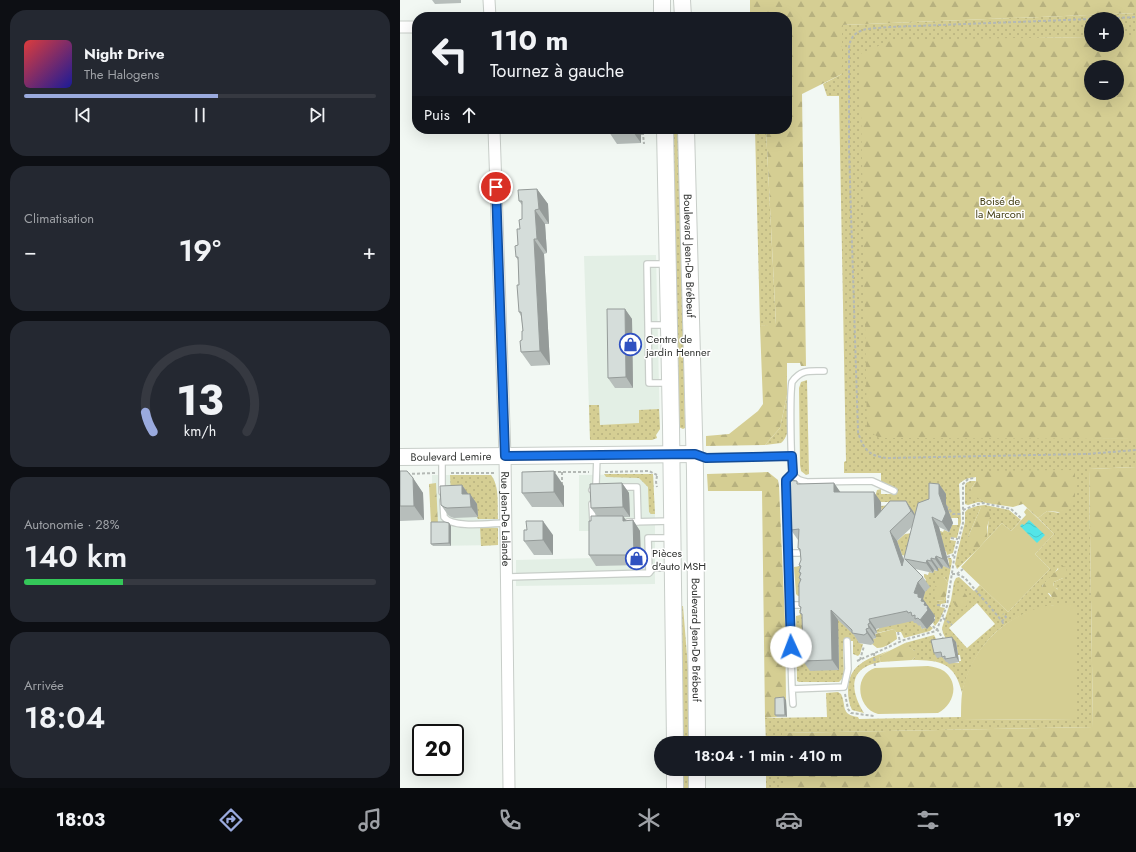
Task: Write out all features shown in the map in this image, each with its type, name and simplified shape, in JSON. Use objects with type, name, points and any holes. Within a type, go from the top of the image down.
[{"type":"main road","points":[[662,0],[662,12]]},
{"type":"main road","points":[[682,0],[683,12]]},
{"type":"main road","name":"Boulevard Jean-De Brébeuf","points":[[665,134],[671,384],[675,736]]},
{"type":"main road","name":"Boulevard Jean-De Brébeuf","points":[[686,134],[695,454],[697,736]]},
{"type":"main road","name":"Boulevard Lemire","points":[[400,457],[695,454]]},
{"type":"main road","points":[[675,776],[675,788]]},
{"type":"main road","points":[[697,776],[697,788]]},
{"type":"street","points":[[489,0],[490,12]]},
{"type":"street","points":[[400,27],[412,27]]},
{"type":"street","name":"Rue Jean-De Lalande","points":[[494,134],[505,456],[510,788]]},
{"type":"lane","points":[[668,264],[647,264],[649,383],[671,384]]},
{"type":"lane","points":[[648,325],[669,325]]},
{"type":"lane","points":[[824,371],[802,372],[795,377],[792,382],[793,473],[796,478],[802,481],[872,481],[894,491]]},
{"type":"lane","points":[[695,454],[706,458],[792,456]]},
{"type":"lane","points":[[597,455],[596,484],[592,489],[593,522],[600,522]]},
{"type":"lane","points":[[442,457],[444,524]]},
{"type":"lane","points":[[793,473],[786,480],[793,704]]},
{"type":"lane","points":[[596,484],[603,488]]},
{"type":"lane","points":[[614,487],[637,487],[638,522]]},
{"type":"lane","points":[[444,517],[446,520],[456,523],[506,523]]},
{"type":"lane","points":[[623,522],[672,521]]},
{"type":"lane","points":[[649,574],[648,538],[672,538]]},
{"type":"lane","points":[[788,553],[799,553]]},
{"type":"lane","points":[[649,574],[653,568],[673,568]]},
{"type":"lane","points":[[507,577],[649,574]]},
{"type":"lane","points":[[790,605],[802,605]]},
{"type":"lane","points":[[792,689],[844,687],[848,669],[847,641]]},
{"type":"path","points":[[1124,18],[1136,17]]},
{"type":"path","points":[[1084,19],[890,27],[862,30],[855,33],[852,37],[849,48],[849,150],[858,432],[862,444],[870,453],[877,457],[887,458],[1086,454],[1136,450]]},
{"type":"path","points":[[641,134],[643,134],[644,144]]},
{"type":"path","points":[[633,344],[638,344]]},
{"type":"path","points":[[604,472],[649,471],[657,475]]},
{"type":"path","points":[[548,472],[589,472]]},
{"type":"path","points":[[562,472],[562,486]]},
{"type":"path","name":"Boulevard Lemire","points":[[405,474],[436,473]]},
{"type":"path","name":"Boulevard Lemire","points":[[450,473],[490,473]]},
{"type":"path","points":[[409,474],[409,480]]},
{"type":"path","points":[[848,669],[860,660],[874,653],[900,642],[937,630],[948,606],[954,555],[963,523],[962,484],[968,479],[974,478]]},
{"type":"path","points":[[943,502],[952,514],[963,514]]},
{"type":"path","points":[[963,510],[983,503],[1011,509],[1022,519]]},
{"type":"path","points":[[951,538],[958,539]]},
{"type":"path","points":[[947,557],[954,555]]},
{"type":"path","points":[[957,574],[963,569]]},
{"type":"path","points":[[952,574],[957,574],[965,578],[1004,625]]},
{"type":"path","points":[[937,605],[948,606]]},
{"type":"path","points":[[1002,621],[1006,617],[1003,614]]},
{"type":"path","points":[[943,618],[952,625]]},
{"type":"path","points":[[933,626],[946,644]]},
{"type":"path","points":[[898,632],[900,642]]},
{"type":"path","points":[[860,660],[864,646]]},
{"type":"path","points":[[874,653],[875,668]]},
{"type":"path","points":[[844,687],[848,711],[851,713],[874,716]]},
{"type":"shaded area","points":[[656,255],[660,429],[656,435],[657,438],[652,440],[590,440],[584,256]]},
{"type":"shaded area","points":[[653,474],[655,514],[655,584],[516,586],[516,560],[593,558],[593,531],[579,531],[579,475]]},
{"type":"shaded area","points":[[432,475],[491,475],[494,479],[497,490],[498,545],[433,546]]},
{"type":"green space","points":[[750,0],[1136,0],[1136,13],[1084,12],[1084,15],[842,25],[842,74],[802,94],[806,366],[801,366],[800,363],[787,363],[787,395],[780,428],[765,445],[706,446],[706,436],[729,434],[758,411],[763,404],[760,326],[776,324],[766,134],[792,134],[792,12],[750,12]]},
{"type":"green space","name":"Boisé de la Marconi","points":[[1124,13],[1136,13],[1136,36],[1124,36]]},
{"type":"green space","name":"Boisé de la Marconi","points":[[1084,15],[1084,37],[1036,38],[1088,438],[1136,439],[1136,467],[1089,469],[1093,727],[782,733],[782,736],[766,736],[765,718],[827,717],[826,693],[838,692],[841,694],[843,699],[846,712],[852,716],[858,717],[859,719],[961,717],[961,720],[1076,719],[1055,605],[1037,609],[1021,616],[1006,624],[994,634],[983,646],[974,660],[962,693],[959,683],[951,669],[945,665],[931,661],[912,660],[915,657],[915,651],[906,646],[905,643],[934,635],[948,662],[959,663],[959,661],[961,661],[960,655],[958,655],[956,642],[948,643],[942,628],[956,578],[959,577],[974,591],[980,585],[1008,612],[1050,569],[1035,554],[1054,534],[1038,518],[1047,511],[1060,513],[976,471],[976,477],[967,479],[959,484],[961,522],[957,538],[951,537],[950,540],[956,541],[953,553],[947,555],[946,551],[913,558],[902,555],[897,541],[905,534],[938,530],[949,532],[952,525],[958,525],[958,518],[951,518],[949,512],[919,513],[915,515],[913,511],[882,514],[881,506],[890,505],[890,502],[881,502],[841,492],[875,497],[877,490],[881,489],[881,494],[896,494],[898,491],[881,482],[881,473],[844,473],[844,462],[846,461],[839,96],[827,96],[823,84],[842,74],[842,25]],"holes":[[[1058,568],[1063,578],[1054,582],[1053,587],[1058,589],[1051,597],[1042,586]],[[977,603],[995,624],[967,648],[949,628]]]},
{"type":"green space","name":"Boisé de la Marconi","points":[[1124,36],[1136,36],[1136,439],[879,438],[867,429],[860,54],[892,40],[1084,37],[1084,52],[1124,52]]},
{"type":"green space","points":[[672,134],[679,134],[685,428],[683,429],[679,427]]},
{"type":"green space","points":[[755,134],[766,134],[776,325],[760,326]]},
{"type":"green space","points":[[807,380],[809,474],[806,475],[801,471],[800,465],[799,388],[801,382]]},
{"type":"green space","points":[[787,395],[789,420],[785,439],[781,443],[765,445],[780,428]]},
{"type":"green space","points":[[589,405],[599,405],[600,425],[639,423],[639,410],[659,409],[660,429],[656,435],[657,438],[652,440],[590,440]]},
{"type":"green space","points":[[1136,467],[1136,788],[783,788],[783,776],[882,776],[882,736],[782,736],[782,733],[1093,727],[1089,469]]},
{"type":"green space","points":[[1075,470],[1075,503],[1065,511],[1047,511],[1038,518],[1023,504],[1013,507],[986,503],[973,495],[971,489],[976,481],[976,471]]},
{"type":"green space","points":[[768,472],[778,480],[779,486],[785,622],[786,700],[777,700],[777,717],[765,718],[762,491],[708,491],[707,474]]},
{"type":"green space","points":[[604,474],[653,474],[655,514],[651,514],[649,512],[648,487],[639,478],[606,477]]},
{"type":"green space","points":[[450,475],[491,475],[496,485],[498,496],[498,519],[478,519],[469,504],[451,496]]},
{"type":"green space","points":[[976,481],[971,489],[986,503],[978,502],[968,505],[965,504],[965,486],[966,483]]},
{"type":"green space","points":[[436,483],[438,524],[431,525],[429,484]]},
{"type":"green space","points":[[985,505],[1009,510],[1021,520],[1011,531],[1002,523],[987,539],[989,517],[988,510],[981,507],[968,537],[974,549],[978,549],[957,569],[955,564],[965,522],[965,512],[968,509]]},
{"type":"green space","points":[[981,507],[985,507],[989,510],[990,517],[987,527],[987,539],[978,549],[970,549],[968,546],[968,537]]},
{"type":"green space","points":[[1027,508],[1054,534],[1035,554],[1050,569],[1008,612],[961,567],[1002,523],[1011,531],[1026,515],[1024,512]]},
{"type":"green space","points":[[480,527],[498,528],[498,545],[481,546]]},
{"type":"green space","points":[[948,558],[951,558],[952,561],[948,583],[944,577],[936,601],[944,600],[946,596],[946,603],[941,604],[940,607],[945,608],[935,626],[933,623],[935,616],[921,603],[924,582],[926,580],[924,574],[928,575],[929,572],[933,573],[934,570],[937,571],[938,568],[943,566],[947,567],[949,563]]},
{"type":"green space","points":[[807,565],[808,595],[798,596],[796,594],[794,567]]},
{"type":"green space","points":[[1062,566],[1066,567],[1067,573],[1063,578],[1054,582],[1053,586],[1064,594],[1062,597],[1054,599],[1049,593],[1044,594],[1041,591],[1043,585]]},
{"type":"green space","points":[[944,577],[948,583],[946,596],[944,600],[936,601],[934,591],[936,585]]},
{"type":"green space","points":[[963,591],[967,596],[969,603],[965,607],[957,608],[954,604],[956,593]]},
{"type":"green space","points":[[1076,604],[1076,719],[961,720],[962,693],[966,678],[972,663],[990,638],[1013,619],[1027,612],[1046,606]]},
{"type":"green space","points":[[681,606],[683,606],[689,680],[690,736],[682,736]]},
{"type":"green space","points":[[837,606],[853,625],[859,643],[863,644],[860,654],[858,656],[853,654],[853,641],[843,641],[844,677],[839,682],[797,681],[796,616],[800,615],[799,610],[806,610],[839,670]]},
{"type":"green space","points":[[899,616],[916,622],[922,629],[930,626],[933,628],[930,631],[904,638],[901,632],[896,632],[894,629],[877,633],[876,630],[879,629],[878,625]]},
{"type":"green space","points":[[894,629],[897,639],[880,648],[877,648],[872,644],[873,639],[876,638],[875,634]]},
{"type":"green space","points":[[905,643],[915,651],[915,657],[912,660],[881,662],[879,659],[881,655]]},
{"type":"green space","points":[[890,650],[881,655],[879,659],[881,662],[870,665],[858,674],[855,680],[854,688],[859,704],[864,713],[852,710],[848,691],[852,674],[861,663]]},
{"type":"green space","points":[[928,666],[944,671],[952,682],[953,694],[951,699],[948,705],[938,713],[878,714],[871,711],[862,699],[860,692],[863,677],[875,668]]},
{"type":"green space","points":[[683,776],[690,776],[690,788],[683,788]]},
{"type":"green space","points":[[766,776],[783,776],[783,788],[766,788]]},
{"type":"water","points":[[1029,520],[1045,535],[1037,543],[1020,526],[1022,524],[1024,525]]},
{"type":"building","points":[[537,189],[539,209],[535,210],[537,239],[534,239],[540,351],[521,352],[520,341],[522,340],[523,331],[521,312],[519,312],[517,285],[519,285],[518,257],[516,257],[515,246],[518,245],[517,229],[520,229],[519,220],[522,219],[522,201],[519,201],[518,190]]},
{"type":"building","points":[[607,309],[625,309],[626,377],[608,378]]},
{"type":"building","points":[[400,471],[407,471],[413,478],[414,506],[400,506]]},
{"type":"building","points":[[554,471],[554,492],[522,493],[522,472]]},
{"type":"building","points":[[785,480],[797,481],[797,484],[834,483],[834,492],[874,492],[875,518],[890,501],[906,501],[911,511],[890,531],[902,566],[918,503],[929,499],[929,483],[939,484],[939,494],[946,513],[942,522],[932,517],[943,559],[936,556],[935,559],[931,558],[931,561],[927,560],[926,563],[905,559],[923,577],[918,582],[914,593],[918,594],[918,597],[922,598],[921,601],[925,602],[924,605],[928,606],[928,610],[920,620],[918,618],[915,619],[915,615],[912,616],[911,612],[908,613],[907,611],[869,619],[869,628],[866,629],[867,633],[864,635],[852,633],[852,630],[831,610],[832,660],[803,661],[802,614],[800,613],[801,607],[799,606],[799,584],[801,579],[799,578],[801,573],[799,572],[801,566],[799,565],[801,560],[800,549],[798,548],[799,529],[791,530],[790,492],[786,492]]},
{"type":"building","points":[[622,483],[623,507],[591,508],[590,484]]},
{"type":"building","points":[[462,485],[462,494],[470,494],[471,507],[447,508],[441,505],[440,486]]},
{"type":"building","points":[[591,516],[623,516],[623,521],[633,520],[634,555],[589,555],[589,521],[591,521]]},
{"type":"building","points":[[526,521],[543,521],[543,540],[524,541],[524,530],[527,530]]},
{"type":"building","points":[[431,522],[449,523],[449,543],[431,544]]},
{"type":"building","points":[[952,637],[956,657],[945,659],[945,656],[942,657],[941,652],[934,653],[931,640]]},
{"type":"building","points":[[784,697],[785,715],[775,715],[775,698]]},
{"type":"place","name":"Centre de jardin Henner","points":[[630,345]]},
{"type":"place","name":"Pièces d'auto MSH","points":[[636,559]]},
{"type":"route","points":[[496,187],[505,456],[698,454],[706,458],[792,456],[793,473],[786,480],[791,647]]}]
